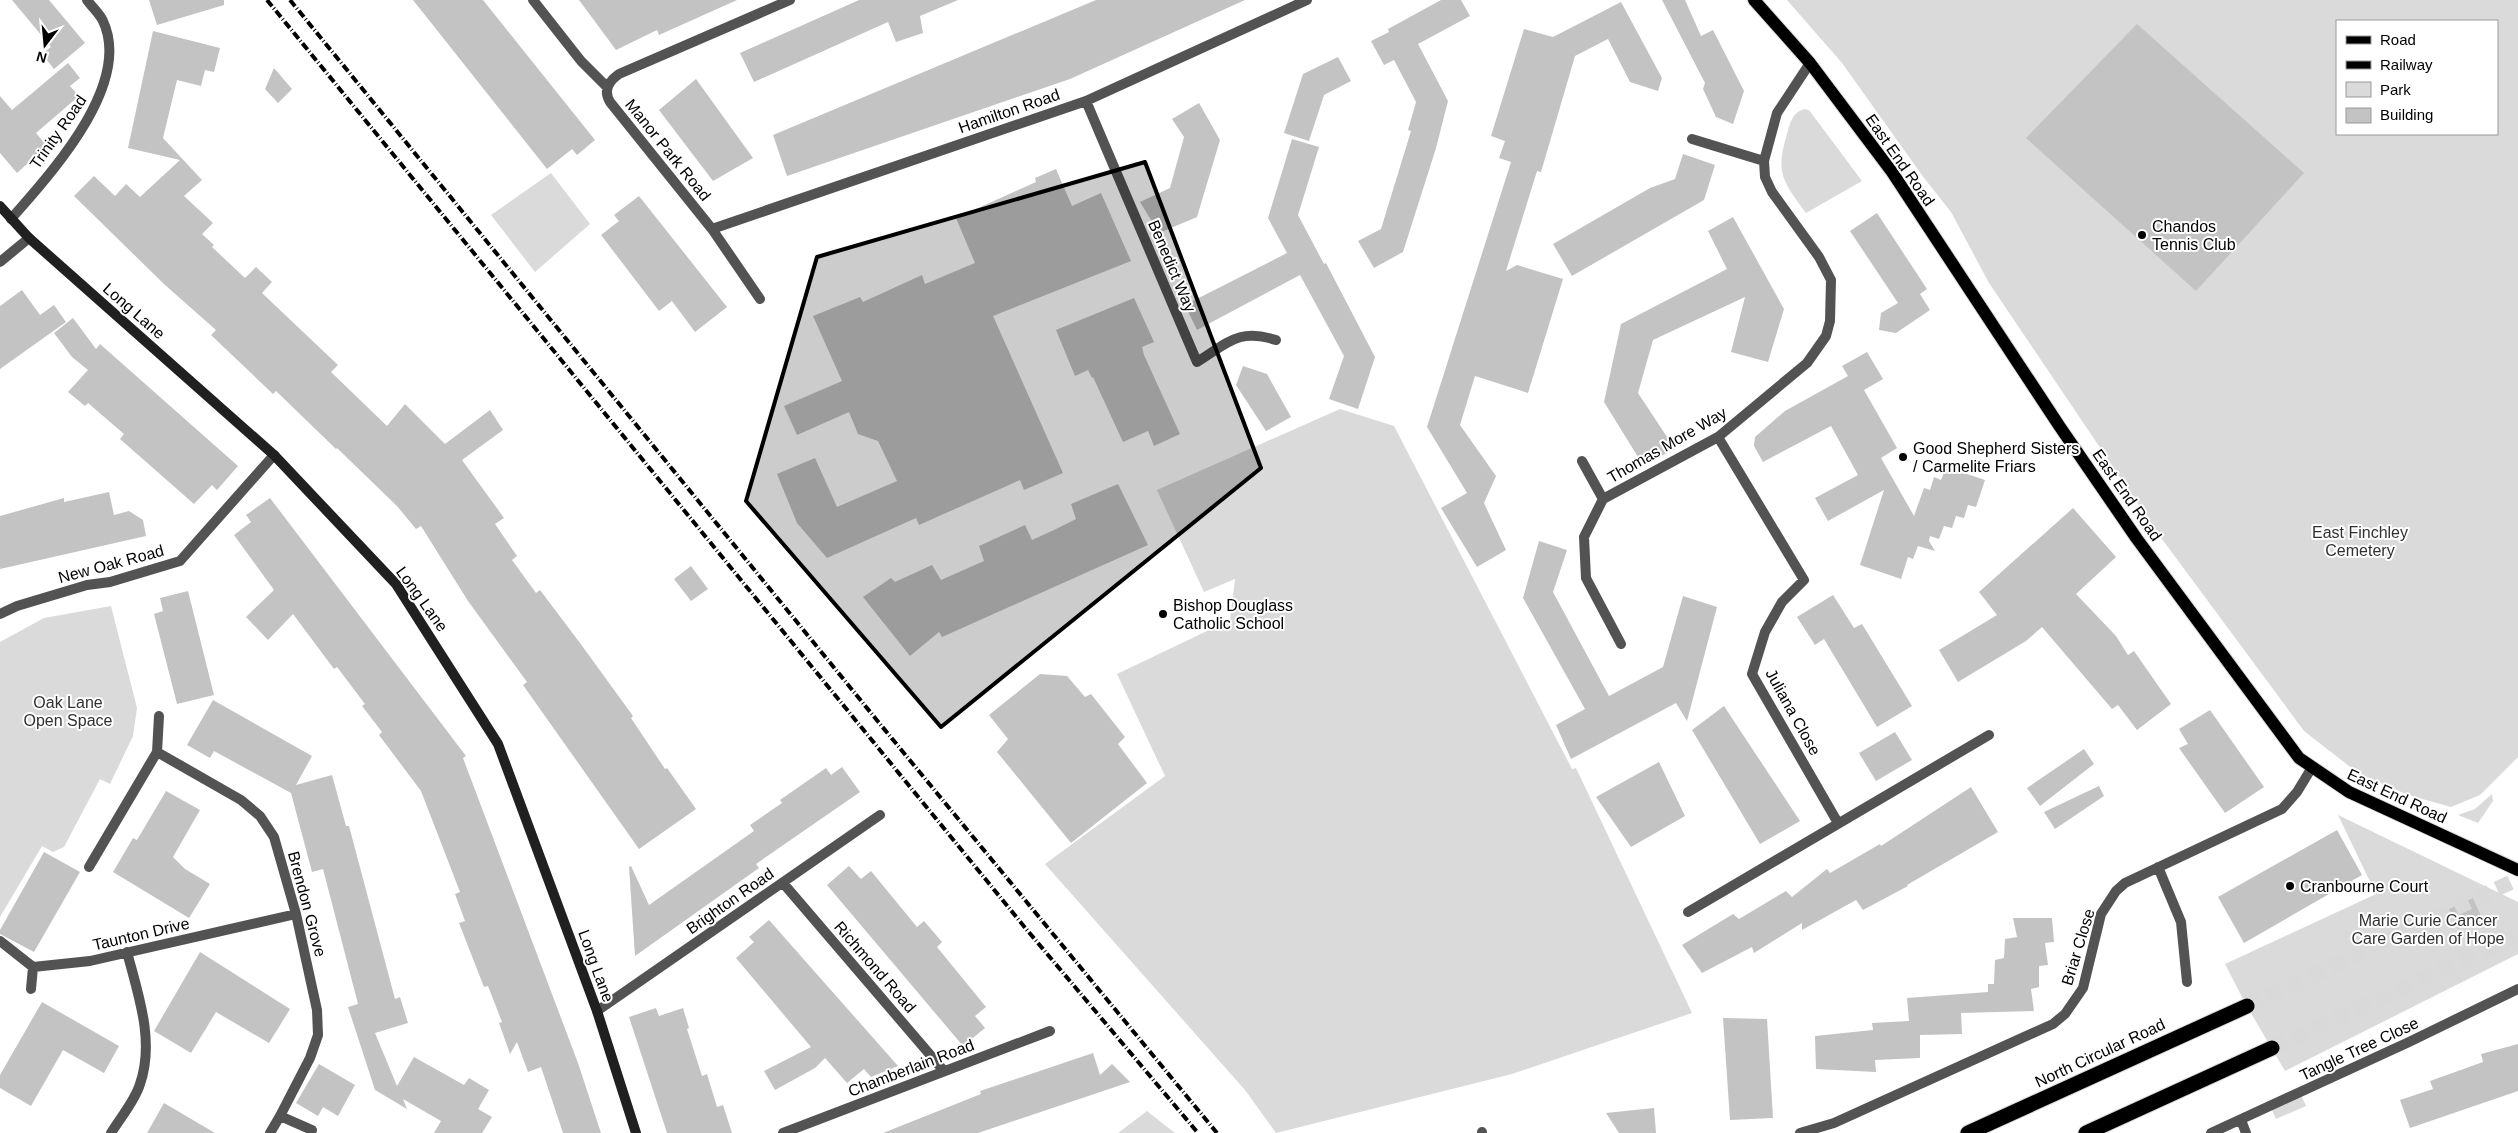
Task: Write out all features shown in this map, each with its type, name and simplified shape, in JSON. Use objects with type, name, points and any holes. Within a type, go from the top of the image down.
[{"type":"highway","name":"North Circular Road","points":[[1968,1133],[2247,1006]]},
{"type":"highway","points":[[2086,1133],[2272,1048]]},
{"type":"main road","name":"East End Road","points":[[1754,0],[1810,63],[1892,172],[2060,428],[2142,546],[2288,746],[2311,769],[2349,792],[2518,870]]},
{"type":"street","name":"Trinity Road","points":[[11,219],[36,190],[98,103],[110,62],[108,35],[103,20],[87,0]]},
{"type":"street","points":[[533,0],[581,61],[607,87],[619,74],[790,0]]},
{"type":"street","name":"Hamilton Road","points":[[712,229],[1086,101],[1308,0]]},
{"type":"street","name":"Thomas More Way","points":[[1604,498],[1718,437],[1807,363],[1826,336],[1830,320],[1831,280],[1819,257],[1772,192],[1766,177],[1764,162],[1777,113],[1810,63]]},
{"type":"street","name":"Manor Park Road","points":[[607,87],[606,96],[610,102],[712,229],[760,299]]},
{"type":"street","name":"Benedict Way","points":[[1086,101],[1197,362],[1239,336],[1258,334],[1276,340]]},
{"type":"street","points":[[1692,139],[1764,162]]},
{"type":"street","name":"Long Lane","points":[[0,206],[29,238],[274,455],[396,584],[498,744],[597,1011],[636,1133]]},
{"type":"street","points":[[0,262],[29,238]]},
{"type":"street","name":"Juliana Close","points":[[1718,437],[1804,580],[1782,602],[1765,632],[1752,674],[1838,824]]},
{"type":"street","name":"New Oak Road","points":[[0,614],[17,606],[88,586],[110,582],[180,561],[274,455]]},
{"type":"street","points":[[1582,461],[1604,498],[1584,536],[1586,578],[1621,644]]},
{"type":"street","points":[[89,867],[157,752],[159,716]]},
{"type":"street","points":[[1688,912],[1988,735]]},
{"type":"street","name":"Brendon Grove","points":[[157,752],[241,800],[260,816],[274,837],[296,914],[317,1010],[318,1035],[310,1058],[270,1133]]},
{"type":"street","name":"Briar Close","points":[[1800,1133],[1834,1123],[2053,1024],[2065,1014],[2083,988],[2101,914],[2109,901],[2126,883],[2282,809],[2297,792],[2311,769]]},
{"type":"street","name":"Brighton Road","points":[[597,1011],[880,815]]},
{"type":"street","points":[[2158,868],[2181,922],[2187,982]]},
{"type":"street","name":"Richmond Road","points":[[782,883],[944,1071]]},
{"type":"street","name":"Taunton Drive","points":[[33,967],[90,960],[296,914]]},
{"type":"street","points":[[0,941],[33,967],[31,989]]},
{"type":"street","points":[[111,1133],[140,1085],[146,1059],[144,1016],[127,952]]},
{"type":"street","name":"Tangle Tree Close","points":[[2211,1133],[2410,1042],[2518,989]]},
{"type":"street","name":"Chamberlain Road","points":[[783,1133],[1050,1031]]},
{"type":"street","points":[[280,1116],[312,1130]]},
{"type":"street","points":[[2241,1120],[2246,1133]]},
{"type":"highlighted area","points":[[1145,162],[1261,468],[941,727],[746,501],[817,257]]},
{"type":"green space","name":"East Finchley Cemetery","points":[[1787,0],[2518,0],[2518,757],[2480,795],[2451,807],[2408,795],[2358,773],[2304,731],[2159,535],[1989,283],[1951,212],[1924,178],[1842,63]]},
{"type":"green space","points":[[1804,109],[1809,110],[1862,181],[1806,213],[1783,177],[1782,168],[1783,148],[1791,122],[1797,113]]},
{"type":"green space","points":[[551,173],[590,224],[535,272],[491,215]]},
{"type":"green space","points":[[1340,409],[1394,426],[1572,769],[1576,768],[1692,1013],[1512,1074],[1276,1133],[1245,1090],[1045,864],[1165,776],[1117,674],[1230,620],[1235,579],[1204,592],[1157,490]]},
{"type":"green space","name":"Oak Lane Open Space","points":[[111,606],[137,708],[133,736],[110,784],[100,779],[64,847],[53,852],[42,846],[0,917],[0,642],[44,618]]},
{"type":"green space","points":[[2492,794],[2493,801],[2478,823],[2458,815],[2475,809]]},
{"type":"green space","name":"Marie Curie Cancer Care Garden of Hope","points":[[2338,815],[2518,902],[2518,954],[2285,1071],[2245,1003],[2225,964],[2376,894]]},
{"type":"green space","points":[[2300,1093],[2306,1106],[2276,1119],[2270,1106]]},
{"type":"green space","points":[[1147,1111],[1175,1133],[1118,1133]]},
{"type":"building","points":[[12,0],[49,0],[85,43],[54,69],[42,54],[51,47]]},
{"type":"building","points":[[149,0],[224,0],[224,5],[157,25]]},
{"type":"building","points":[[413,0],[483,0],[595,140],[577,155],[572,149],[547,169]]},
{"type":"building","points":[[579,0],[737,0],[659,35],[657,30],[616,50]]},
{"type":"building","points":[[859,0],[958,0],[920,16],[923,33],[896,42],[888,22],[754,82],[740,53]]},
{"type":"building","points":[[1096,0],[1245,0],[1070,79],[787,176],[773,135]]},
{"type":"building","points":[[1441,0],[1461,0],[1470,16],[1418,44],[1448,101],[1436,148],[1403,252],[1374,268],[1358,241],[1381,229],[1411,131],[1408,130],[1416,102],[1394,60],[1384,65],[1371,41],[1389,32],[1388,29]]},
{"type":"building","points":[[1662,0],[1685,0],[1701,36],[1713,30],[1744,91],[1733,124],[1716,117],[1703,89],[1705,83]]},
{"type":"building","points":[[1621,2],[1662,78],[1658,91],[1630,82],[1608,39],[1575,56],[1541,172],[1537,171],[1506,271],[1517,265],[1563,279],[1528,393],[1475,376],[1460,425],[1496,476],[1484,503],[1506,550],[1477,567],[1441,508],[1467,493],[1427,427],[1511,162],[1499,158],[1505,141],[1491,136],[1524,29],[1553,37]]},
{"type":"building","points":[[2137,24],[2304,173],[2196,291],[2026,138]]},
{"type":"building","points":[[153,31],[220,48],[214,72],[205,70],[201,86],[177,80],[163,138],[202,180],[184,196],[213,223],[202,234],[214,245],[212,247],[245,278],[256,267],[272,282],[262,293],[338,365],[331,372],[387,426],[405,404],[445,444],[490,410],[503,430],[462,460],[504,518],[495,524],[517,556],[512,560],[536,593],[540,590],[580,643],[633,716],[631,718],[665,769],[667,768],[696,809],[639,849],[523,685],[527,682],[468,601],[421,526],[416,529],[397,506],[337,448],[276,391],[273,394],[211,335],[216,330],[165,285],[74,196],[94,176],[115,196],[126,184],[140,197],[180,160],[128,148]]},
{"type":"building","points":[[1338,57],[1351,81],[1324,95],[1309,141],[1284,133],[1303,74]]},
{"type":"building","points":[[68,63],[80,78],[70,86],[79,96],[36,133],[47,146],[17,173],[0,153],[0,96],[12,110]]},
{"type":"building","points":[[274,68],[292,89],[278,103],[265,89]]},
{"type":"building","points":[[696,79],[753,158],[713,181],[659,110]]},
{"type":"building","points":[[1199,103],[1220,140],[1197,217],[1159,233],[1140,202],[1170,188],[1184,137],[1172,119]]},
{"type":"building","points":[[1292,139],[1319,147],[1298,215],[1324,264],[1326,263],[1375,357],[1358,409],[1329,399],[1344,356],[1300,275],[1197,330],[1185,305],[1287,253],[1268,218]]},
{"type":"building","points":[[1683,154],[1715,165],[1704,200],[1572,276],[1553,244],[1650,188],[1675,179]]},
{"type":"building","points":[[1056,169],[1072,206],[1101,193],[1131,261],[993,316],[1063,473],[1024,490],[1020,480],[919,525],[916,518],[827,558],[797,523],[777,474],[815,458],[837,507],[897,481],[878,441],[858,434],[849,412],[797,435],[784,406],[842,381],[813,316],[860,297],[863,302],[922,275],[925,284],[975,263],[956,218],[1036,182],[1035,178]]},
{"type":"building","points":[[639,196],[727,307],[695,332],[672,301],[659,311],[601,235],[619,221],[614,215]]},
{"type":"building","points":[[1877,213],[1927,289],[1920,294],[1930,310],[1896,333],[1879,330],[1881,313],[1898,303],[1850,231]]},
{"type":"building","points":[[1733,217],[1784,309],[1768,362],[1731,352],[1745,297],[1653,340],[1638,393],[1675,449],[1643,465],[1604,402],[1621,324],[1727,269],[1708,231]]},
{"type":"building","points":[[22,290],[40,315],[54,305],[66,322],[0,369],[0,306]]},
{"type":"building","points":[[1134,298],[1154,342],[1142,347],[1144,355],[1180,434],[1154,446],[1148,431],[1123,442],[1093,377],[1088,370],[1075,376],[1056,330]]},
{"type":"building","points":[[73,318],[96,349],[100,344],[238,466],[217,490],[212,485],[194,504],[120,439],[124,434],[88,403],[85,406],[68,392],[88,370],[72,357],[54,333]]},
{"type":"building","points":[[1867,352],[1883,379],[1864,390],[1897,448],[1881,458],[1914,516],[1924,488],[1930,490],[1934,477],[1941,480],[1946,467],[1985,480],[1976,507],[1968,505],[1964,518],[1956,516],[1952,528],[1944,526],[1939,539],[1930,536],[1929,541],[1935,551],[1918,546],[1913,559],[1908,557],[1901,579],[1860,565],[1884,490],[1828,521],[1815,498],[1858,475],[1831,426],[1763,462],[1754,446],[1755,437],[1785,411],[1848,376],[1842,366]]},
{"type":"building","points":[[1243,366],[1267,374],[1291,417],[1266,431],[1236,385]]},
{"type":"building","points":[[1118,484],[1148,545],[942,637],[939,632],[910,656],[863,597],[891,578],[895,582],[932,565],[941,580],[984,561],[979,546],[1025,525],[1032,540],[1076,519],[1071,504]]},
{"type":"building","points":[[109,492],[114,515],[129,511],[143,520],[146,536],[0,569],[0,516],[64,498],[64,502]]},
{"type":"building","points":[[270,498],[466,756],[463,758],[578,1063],[601,1133],[563,1133],[541,1067],[528,1072],[517,1042],[510,1054],[499,1023],[502,1022],[488,986],[484,987],[459,923],[465,921],[455,894],[460,892],[421,791],[379,735],[382,732],[362,706],[365,704],[337,667],[334,669],[293,614],[268,640],[246,617],[274,590],[234,535],[251,522],[246,515]]},
{"type":"building","points":[[2073,508],[2116,557],[2076,594],[2116,636],[2128,655],[2134,651],[2171,704],[2137,730],[2118,705],[2112,709],[2042,627],[2026,641],[1958,682],[1939,650],[1997,615],[1979,592]]},
{"type":"building","points":[[1539,541],[1567,550],[1553,592],[1609,696],[1663,667],[1683,596],[1717,607],[1687,721],[1676,703],[1571,759],[1556,725],[1585,709],[1523,598]]},
{"type":"building","points":[[691,566],[708,589],[691,601],[674,579]]},
{"type":"building","points":[[188,591],[214,695],[177,704],[154,614],[163,611],[160,598]]},
{"type":"building","points":[[1833,595],[1854,628],[1862,624],[1912,706],[1877,727],[1824,639],[1815,645],[1797,617]]},
{"type":"building","points":[[1040,674],[1067,676],[1085,697],[1091,694],[1125,737],[1118,744],[1147,783],[1071,843],[997,752],[1008,739],[989,715]]},
{"type":"building","points":[[213,700],[312,756],[296,785],[332,775],[346,826],[349,826],[395,999],[400,997],[408,1023],[375,1033],[397,1086],[414,1057],[464,1085],[469,1078],[489,1090],[478,1109],[492,1117],[482,1133],[434,1133],[441,1121],[403,1099],[407,1109],[375,1090],[348,1007],[358,1004],[323,869],[312,872],[291,793],[214,751],[210,758],[187,745]]},
{"type":"building","points":[[1724,706],[1800,821],[1760,844],[1692,730]]},
{"type":"building","points":[[2210,710],[2264,787],[2225,813],[2179,748],[2188,744],[2179,729]]},
{"type":"building","points":[[1895,732],[1912,760],[1876,781],[1859,753]]},
{"type":"building","points":[[2084,749],[2094,764],[2040,806],[2027,788]]},
{"type":"building","points":[[1659,762],[1685,816],[1631,847],[1596,797]]},
{"type":"building","points":[[842,767],[860,792],[756,864],[759,868],[635,956],[629,867],[631,866],[649,905],[754,831],[750,825],[782,803],[780,800],[826,768],[831,775]]},
{"type":"building","points":[[2099,786],[2104,796],[2055,829],[2044,812]]},
{"type":"building","points":[[1971,787],[1998,832],[1908,886],[1863,910],[1856,900],[1802,930],[1802,923],[1754,953],[1752,947],[1702,973],[1682,945],[1733,914],[1739,919],[1786,891],[1792,897],[1827,869],[1830,873],[1880,844],[1881,846]]},
{"type":"building","points":[[166,791],[200,810],[173,857],[185,869],[210,884],[189,918],[113,872],[133,838],[137,840]]},
{"type":"building","name":"Cranbourne Court","points":[[2337,830],[2362,875],[2244,943],[2218,897]]},
{"type":"building","points":[[44,852],[80,872],[34,952],[0,934],[0,930]]},
{"type":"building","points":[[849,866],[861,879],[871,871],[917,927],[924,921],[942,942],[937,947],[986,1007],[975,1016],[985,1028],[963,1046],[827,885]]},
{"type":"building","points":[[2473,898],[2482,918],[2458,929],[2449,909]]},
{"type":"building","points":[[2013,918],[2052,918],[2054,942],[2045,943],[2048,965],[2039,966],[2039,987],[2031,989],[2034,1011],[1961,1013],[1962,1034],[1920,1035],[1920,1058],[1875,1060],[1876,1072],[1816,1069],[1815,1036],[1873,1030],[1872,1023],[1909,1021],[1907,998],[1988,992],[1988,984],[1994,984],[1995,960],[2004,958],[2005,939],[2017,937]]},
{"type":"building","points":[[769,920],[898,1066],[871,1077],[864,1069],[847,1083],[825,1058],[815,1068],[775,1090],[764,1071],[811,1047],[736,958],[754,942],[749,937]]},
{"type":"building","points":[[200,952],[290,1009],[269,1043],[216,1012],[191,1053],[154,1031]]},
{"type":"building","points":[[42,1002],[119,1046],[104,1073],[63,1050],[31,1106],[0,1088],[0,1075]]},
{"type":"building","points":[[656,1008],[659,1016],[683,1008],[689,1028],[687,1029],[702,1076],[707,1074],[717,1107],[723,1105],[732,1133],[667,1133],[629,1017]]},
{"type":"building","points":[[1723,1018],[1767,1019],[1773,1118],[1730,1120]]},
{"type":"building","points":[[2518,1044],[2518,1091],[2410,1128],[2400,1100],[2433,1089],[2430,1081],[2483,1062],[2481,1054]]},
{"type":"building","points":[[1093,1053],[1100,1075],[1112,1064],[1130,1082],[978,1133],[883,1133],[981,1094],[980,1091]]},
{"type":"building","points":[[319,1064],[355,1085],[338,1116],[323,1107],[318,1116],[296,1103]]},
{"type":"building","points":[[164,1103],[215,1133],[147,1133]]},
{"type":"building","points":[[1654,1108],[1656,1133],[1619,1133],[1606,1113]]},
{"type":"tunnel","points":[[2247,1006],[2518,879]]},
{"type":"tunnel","points":[[2272,1048],[2518,935]]},
{"type":"railway","points":[[267,0],[1027,930],[1198,1133]]},
{"type":"railway","points":[[290,0],[880,724],[1217,1133]]},
{"type":"place","name":"Chandos Tennis Club","points":[[2142,235]]},
{"type":"place","name":"Good Shepherd Sisters / Carmelite Friars","points":[[1903,457]]},
{"type":"place","name":"Bishop Douglass Catholic School","points":[[1163,614]]},
{"type":"place","name":"Cranbourne Court","points":[[2290,886]]}]
